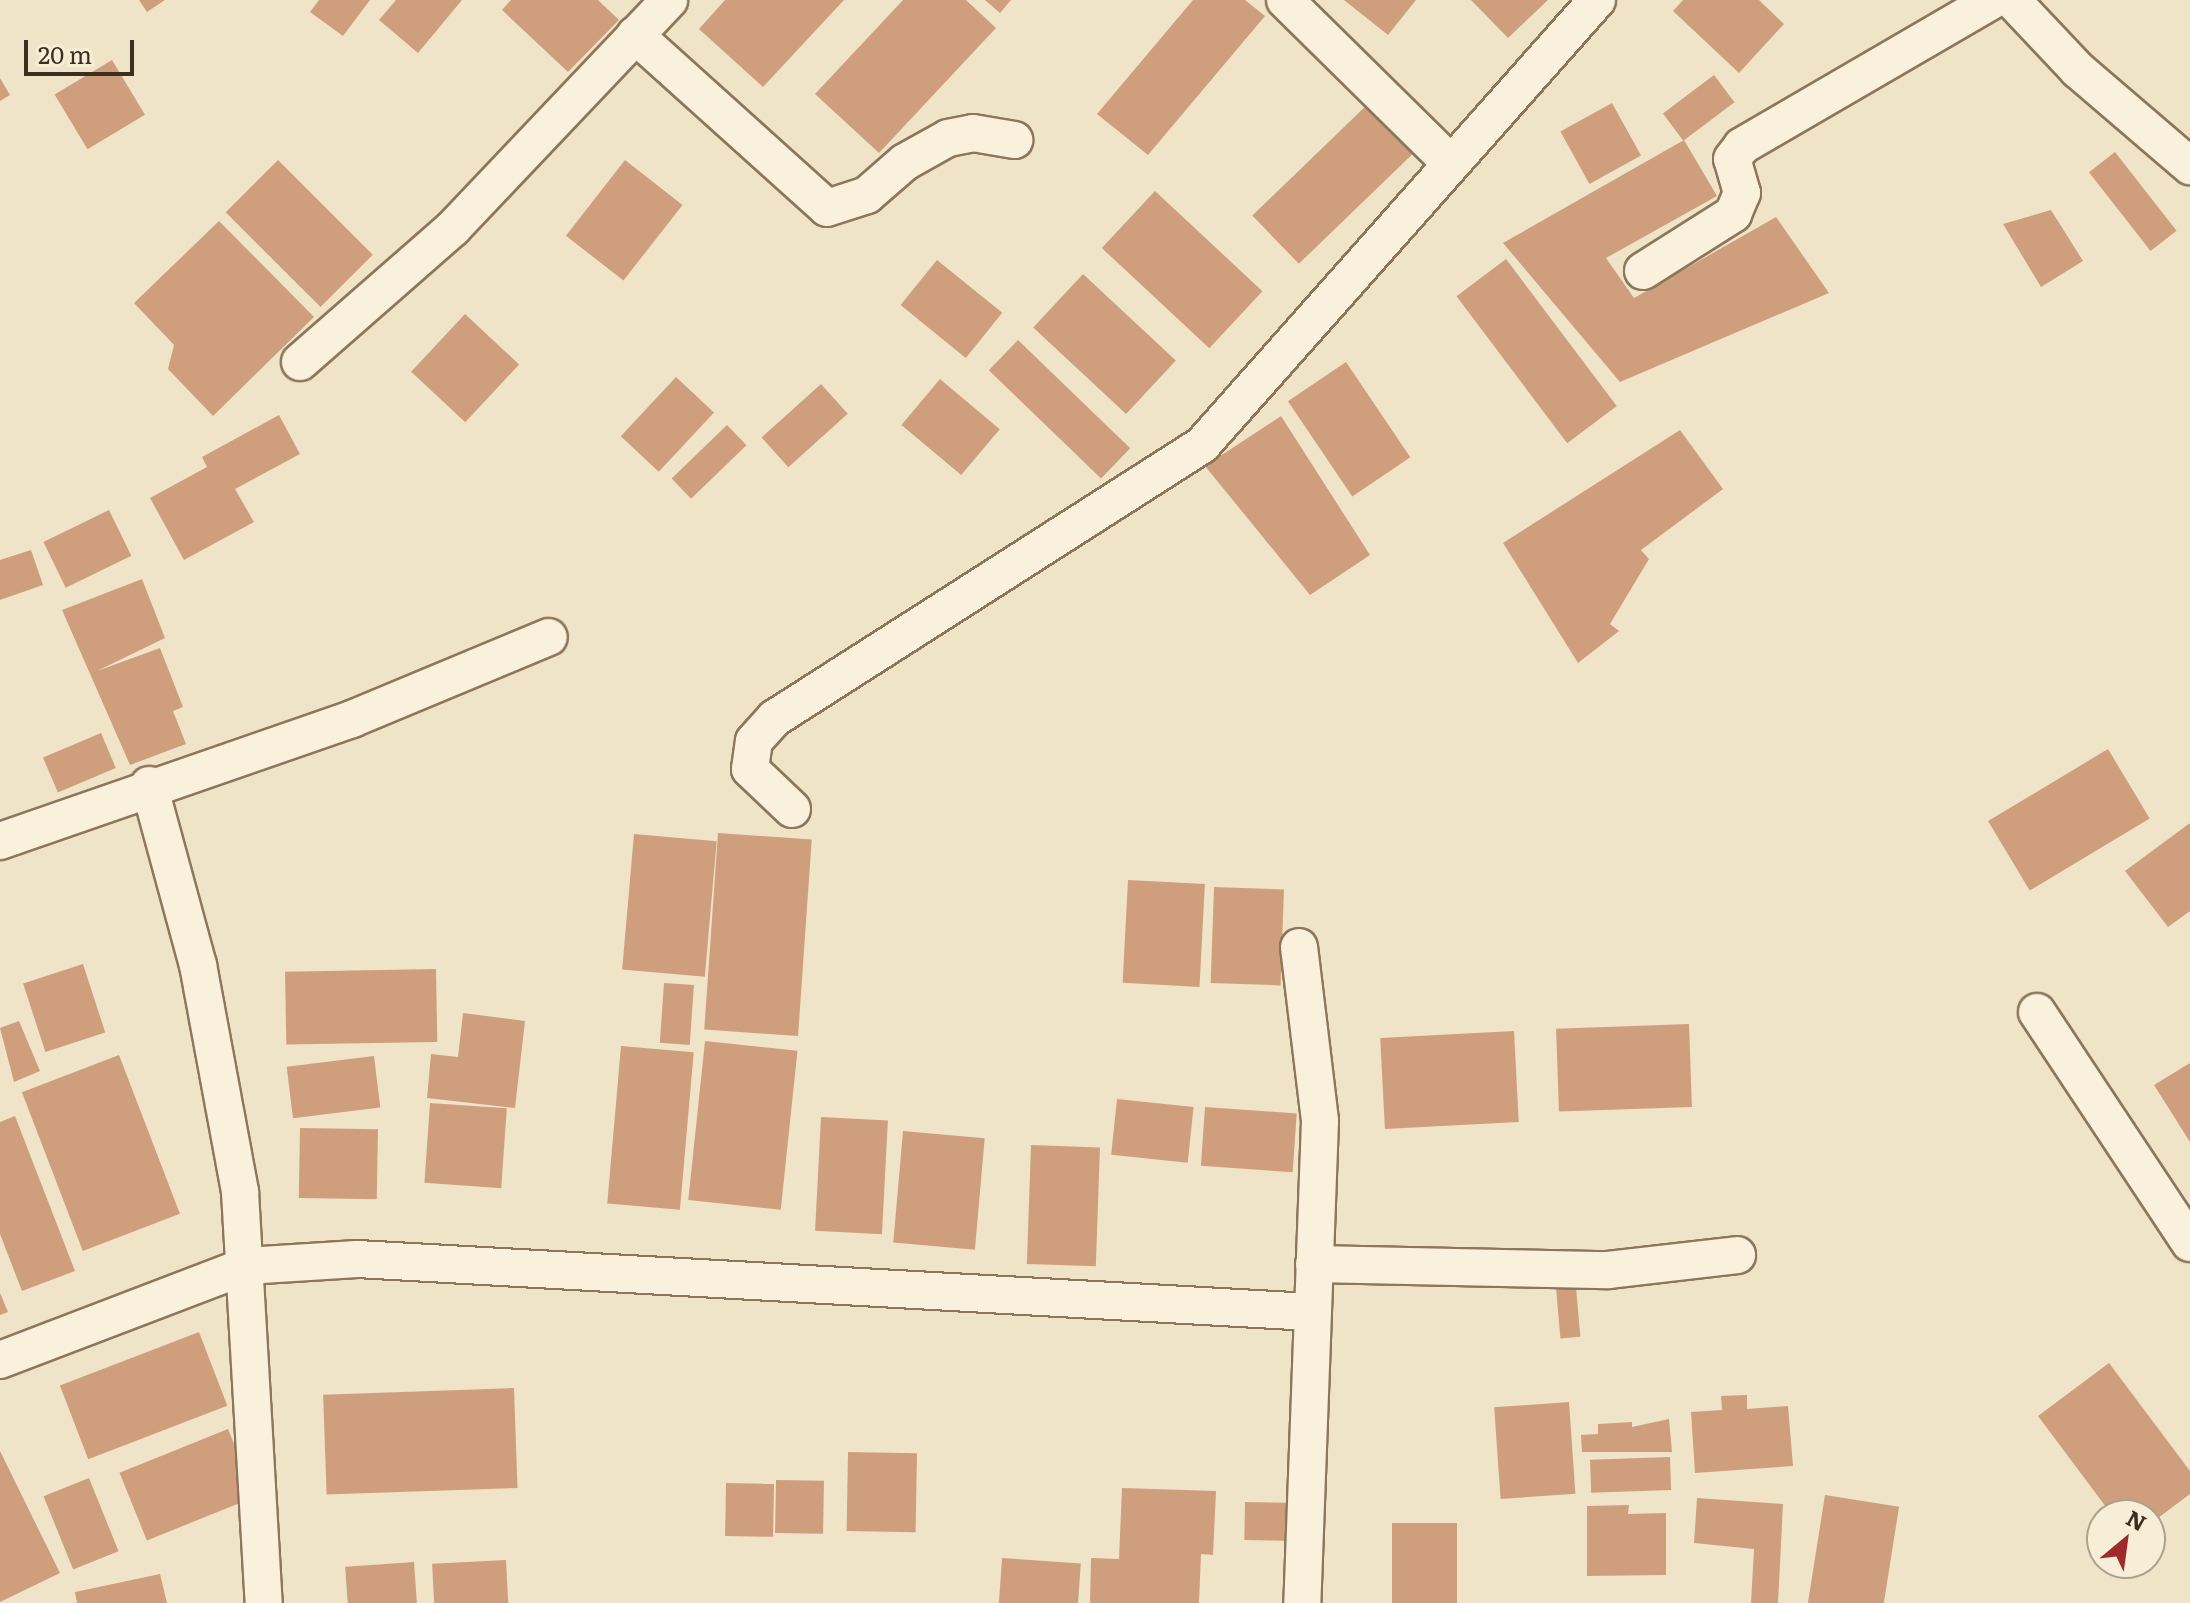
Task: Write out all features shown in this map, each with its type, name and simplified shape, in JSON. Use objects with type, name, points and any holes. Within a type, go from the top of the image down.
[{"type":"street","points":[[300,362],[453,228],[669,0]]},
{"type":"street","points":[[1285,0],[1448,161]]},
{"type":"street","points":[[792,809],[750,769],[754,741],[775,718],[1202,445],[1448,161],[1597,0]]},
{"type":"street","points":[[1643,271],[1733,214],[1742,193],[1732,159],[1742,146],[1993,0]]},
{"type":"street","points":[[2012,0],[2078,70],[2190,166]]},
{"type":"street","points":[[635,35],[827,208],[867,195],[905,162],[948,138],[973,133],[1014,140]]},
{"type":"street","points":[[0,841],[149,785],[352,719],[549,637]]},
{"type":"street","points":[[149,785],[198,965],[246,1266],[264,1603]]},
{"type":"street","points":[[1299,947],[1320,1121],[1302,1603]]},
{"type":"street","points":[[2037,1012],[2190,1243]]},
{"type":"street","points":[[1314,1264],[1608,1270],[1737,1255]]},
{"type":"street","points":[[0,1360],[246,1266],[434,1261],[1311,1312]]},
{"type":"building","points":[[139,0],[165,0],[147,12]]},
{"type":"building","points":[[319,0],[370,0],[343,36],[310,12]]},
{"type":"building","points":[[396,0],[462,0],[418,53],[379,20]]},
{"type":"building","points":[[511,0],[598,0],[619,20],[568,72],[502,10]]},
{"type":"building","points":[[725,0],[844,0],[763,87],[699,29]]},
{"type":"building","points":[[903,0],[966,0],[996,28],[879,153],[815,94]]},
{"type":"building","points":[[985,0],[1011,0],[1000,13]]},
{"type":"building","points":[[1193,0],[1245,0],[1265,16],[1148,155],[1097,114]]},
{"type":"building","points":[[1344,0],[1416,0],[1388,35]]},
{"type":"building","points":[[1471,0],[1548,0],[1508,38]]},
{"type":"building","points":[[1683,0],[1759,0],[1784,24],[1739,73],[1673,11]]},
{"type":"building","points":[[112,60],[145,115],[88,149],[55,95]]},
{"type":"building","points":[[1714,75],[1734,102],[1683,141],[1663,114]]},
{"type":"building","points":[[0,78],[10,95],[0,101]]},
{"type":"building","points":[[1371,101],[1418,149],[1299,264],[1252,216]]},
{"type":"building","points":[[1612,103],[1641,155],[1589,184],[1560,132]]},
{"type":"building","points":[[1684,140],[1717,196],[1606,258],[1634,298],[1776,217],[1829,293],[1620,382],[1503,243]]},
{"type":"building","points":[[2115,152],[2177,231],[2151,251],[2089,172]]},
{"type":"building","points":[[278,160],[373,255],[320,307],[226,212]]},
{"type":"building","points":[[625,160],[683,205],[623,281],[566,236]]},
{"type":"building","points":[[1155,191],[1263,291],[1209,348],[1102,248]]},
{"type":"building","points":[[2051,210],[2083,261],[2041,287],[2003,224]]},
{"type":"building","points":[[219,221],[314,317],[213,416],[168,369],[174,345],[134,303]]},
{"type":"building","points":[[1506,259],[1617,406],[1567,443],[1456,296]]},
{"type":"building","points":[[937,260],[1002,313],[966,358],[900,305]]},
{"type":"building","points":[[1083,274],[1176,361],[1126,414],[1033,327]]},
{"type":"building","points":[[465,314],[519,364],[465,422],[411,372]]},
{"type":"building","points":[[1018,340],[1130,448],[1101,479],[989,370]]},
{"type":"building","points":[[1346,362],[1410,457],[1352,496],[1288,401]]},
{"type":"building","points":[[676,377],[714,412],[659,472],[621,436]]},
{"type":"building","points":[[940,379],[1000,429],[961,475],[901,425]]},
{"type":"building","points":[[821,384],[848,414],[788,467],[762,438]]},
{"type":"building","points":[[279,415],[300,454],[235,489],[254,522],[184,560],[150,498],[207,467],[202,457]]},
{"type":"building","points":[[1281,416],[1370,555],[1310,595],[1205,466]]},
{"type":"building","points":[[727,425],[746,445],[691,499],[672,478]]},
{"type":"building","points":[[1680,430],[1723,489],[1641,550],[1649,559],[1610,624],[1619,631],[1578,663],[1503,543]]},
{"type":"building","points":[[109,510],[131,556],[66,588],[43,542]]},
{"type":"building","points":[[31,550],[43,585],[0,600],[0,560]]},
{"type":"building","points":[[142,579],[165,638],[97,671],[160,648],[183,707],[173,711],[186,744],[130,765],[62,610]]},
{"type":"building","points":[[101,733],[116,768],[58,793],[43,758]]},
{"type":"building","points":[[2108,749],[2150,818],[2030,891],[1988,821]]},
{"type":"building","points":[[2190,823],[2190,911],[2168,927],[2125,871]]},
{"type":"building","points":[[718,833],[812,840],[798,1036],[704,1030]]},
{"type":"building","points":[[634,834],[717,841],[705,977],[622,969]]},
{"type":"building","points":[[1128,880],[1205,884],[1200,987],[1123,983]]},
{"type":"building","points":[[1214,887],[1284,889],[1281,985],[1211,983]]},
{"type":"building","points":[[83,964],[105,1032],[45,1052],[23,983]]},
{"type":"building","points":[[436,969],[437,1042],[286,1045],[285,972]]},
{"type":"building","points":[[664,983],[694,985],[690,1045],[660,1043]]},
{"type":"building","points":[[463,1013],[525,1021],[515,1108],[427,1098],[431,1054],[458,1057]]},
{"type":"building","points":[[19,1021],[40,1071],[14,1082],[0,1028]]},
{"type":"building","points":[[1689,1024],[1692,1107],[1559,1112],[1556,1029]]},
{"type":"building","points":[[1514,1031],[1519,1122],[1385,1129],[1380,1038]]},
{"type":"building","points":[[705,1041],[797,1051],[781,1210],[688,1200]]},
{"type":"building","points":[[621,1046],[694,1052],[680,1210],[607,1203]]},
{"type":"building","points":[[119,1055],[180,1214],[83,1251],[22,1092]]},
{"type":"building","points":[[374,1056],[380,1108],[293,1118],[287,1067]]},
{"type":"building","points":[[2190,1063],[2190,1142],[2154,1085]]},
{"type":"building","points":[[1117,1099],[1194,1107],[1188,1163],[1111,1155]]},
{"type":"building","points":[[430,1103],[507,1108],[501,1188],[424,1183]]},
{"type":"building","points":[[1205,1107],[1297,1113],[1293,1172],[1201,1166]]},
{"type":"building","points":[[15,1116],[75,1271],[22,1291],[0,1234],[0,1122]]},
{"type":"building","points":[[821,1117],[888,1121],[882,1234],[815,1231]]},
{"type":"building","points":[[300,1128],[378,1129],[377,1199],[299,1198]]},
{"type":"building","points":[[903,1131],[985,1138],[975,1250],[893,1243]]},
{"type":"building","points":[[1031,1145],[1100,1147],[1096,1266],[1027,1264]]},
{"type":"building","points":[[1576,1287],[1580,1337],[1560,1339],[1556,1289]]},
{"type":"building","points":[[0,1293],[8,1312],[0,1315]]},
{"type":"building","points":[[199,1332],[227,1406],[88,1459],[60,1385]]},
{"type":"building","points":[[2109,1363],[2190,1471],[2190,1494],[2166,1512],[2166,1499],[2100,1499],[2038,1416]]},
{"type":"building","points":[[514,1388],[517,1488],[327,1495],[323,1395]]},
{"type":"building","points":[[1747,1395],[1747,1409],[1788,1406],[1793,1466],[1695,1473],[1691,1412],[1722,1410],[1721,1396]]},
{"type":"building","points":[[1569,1402],[1575,1494],[1501,1499],[1494,1407]]},
{"type":"building","points":[[1669,1419],[1672,1452],[1582,1452],[1581,1435],[1598,1434],[1598,1424],[1632,1422],[1632,1427]]},
{"type":"building","points":[[228,1429],[255,1497],[147,1541],[120,1473]]},
{"type":"building","points":[[0,1451],[60,1573],[0,1602]]},
{"type":"building","points":[[848,1452],[917,1453],[916,1532],[847,1531]]},
{"type":"building","points":[[1670,1457],[1671,1490],[1591,1493],[1590,1460]]},
{"type":"building","points":[[89,1478],[119,1551],[73,1570],[44,1496]]},
{"type":"building","points":[[776,1480],[824,1481],[823,1534],[775,1533]]},
{"type":"building","points":[[726,1483],[774,1484],[773,1537],[725,1536]]},
{"type":"building","points":[[1122,1488],[1216,1491],[1213,1555],[1201,1554],[1199,1603],[1090,1603],[1091,1558],[1119,1559]]},
{"type":"building","points":[[1825,1495],[1899,1507],[1884,1603],[1808,1603]]},
{"type":"building","points":[[1697,1498],[1783,1504],[1778,1603],[1751,1603],[1754,1549],[1694,1543]]},
{"type":"building","points":[[1245,1502],[1299,1503],[1298,1541],[1244,1540]]},
{"type":"building","points":[[1629,1505],[1628,1514],[1666,1513],[1666,1575],[1587,1576],[1587,1506]]},
{"type":"building","points":[[1392,1523],[1457,1523],[1457,1603],[1392,1603]]},
{"type":"building","points":[[1002,1558],[1081,1564],[1078,1603],[999,1603]]},
{"type":"building","points":[[506,1560],[508,1603],[434,1603],[432,1564]]},
{"type":"building","points":[[414,1562],[417,1603],[348,1603],[345,1567]]},
{"type":"building","points":[[160,1574],[167,1603],[77,1603],[75,1592]]}]
